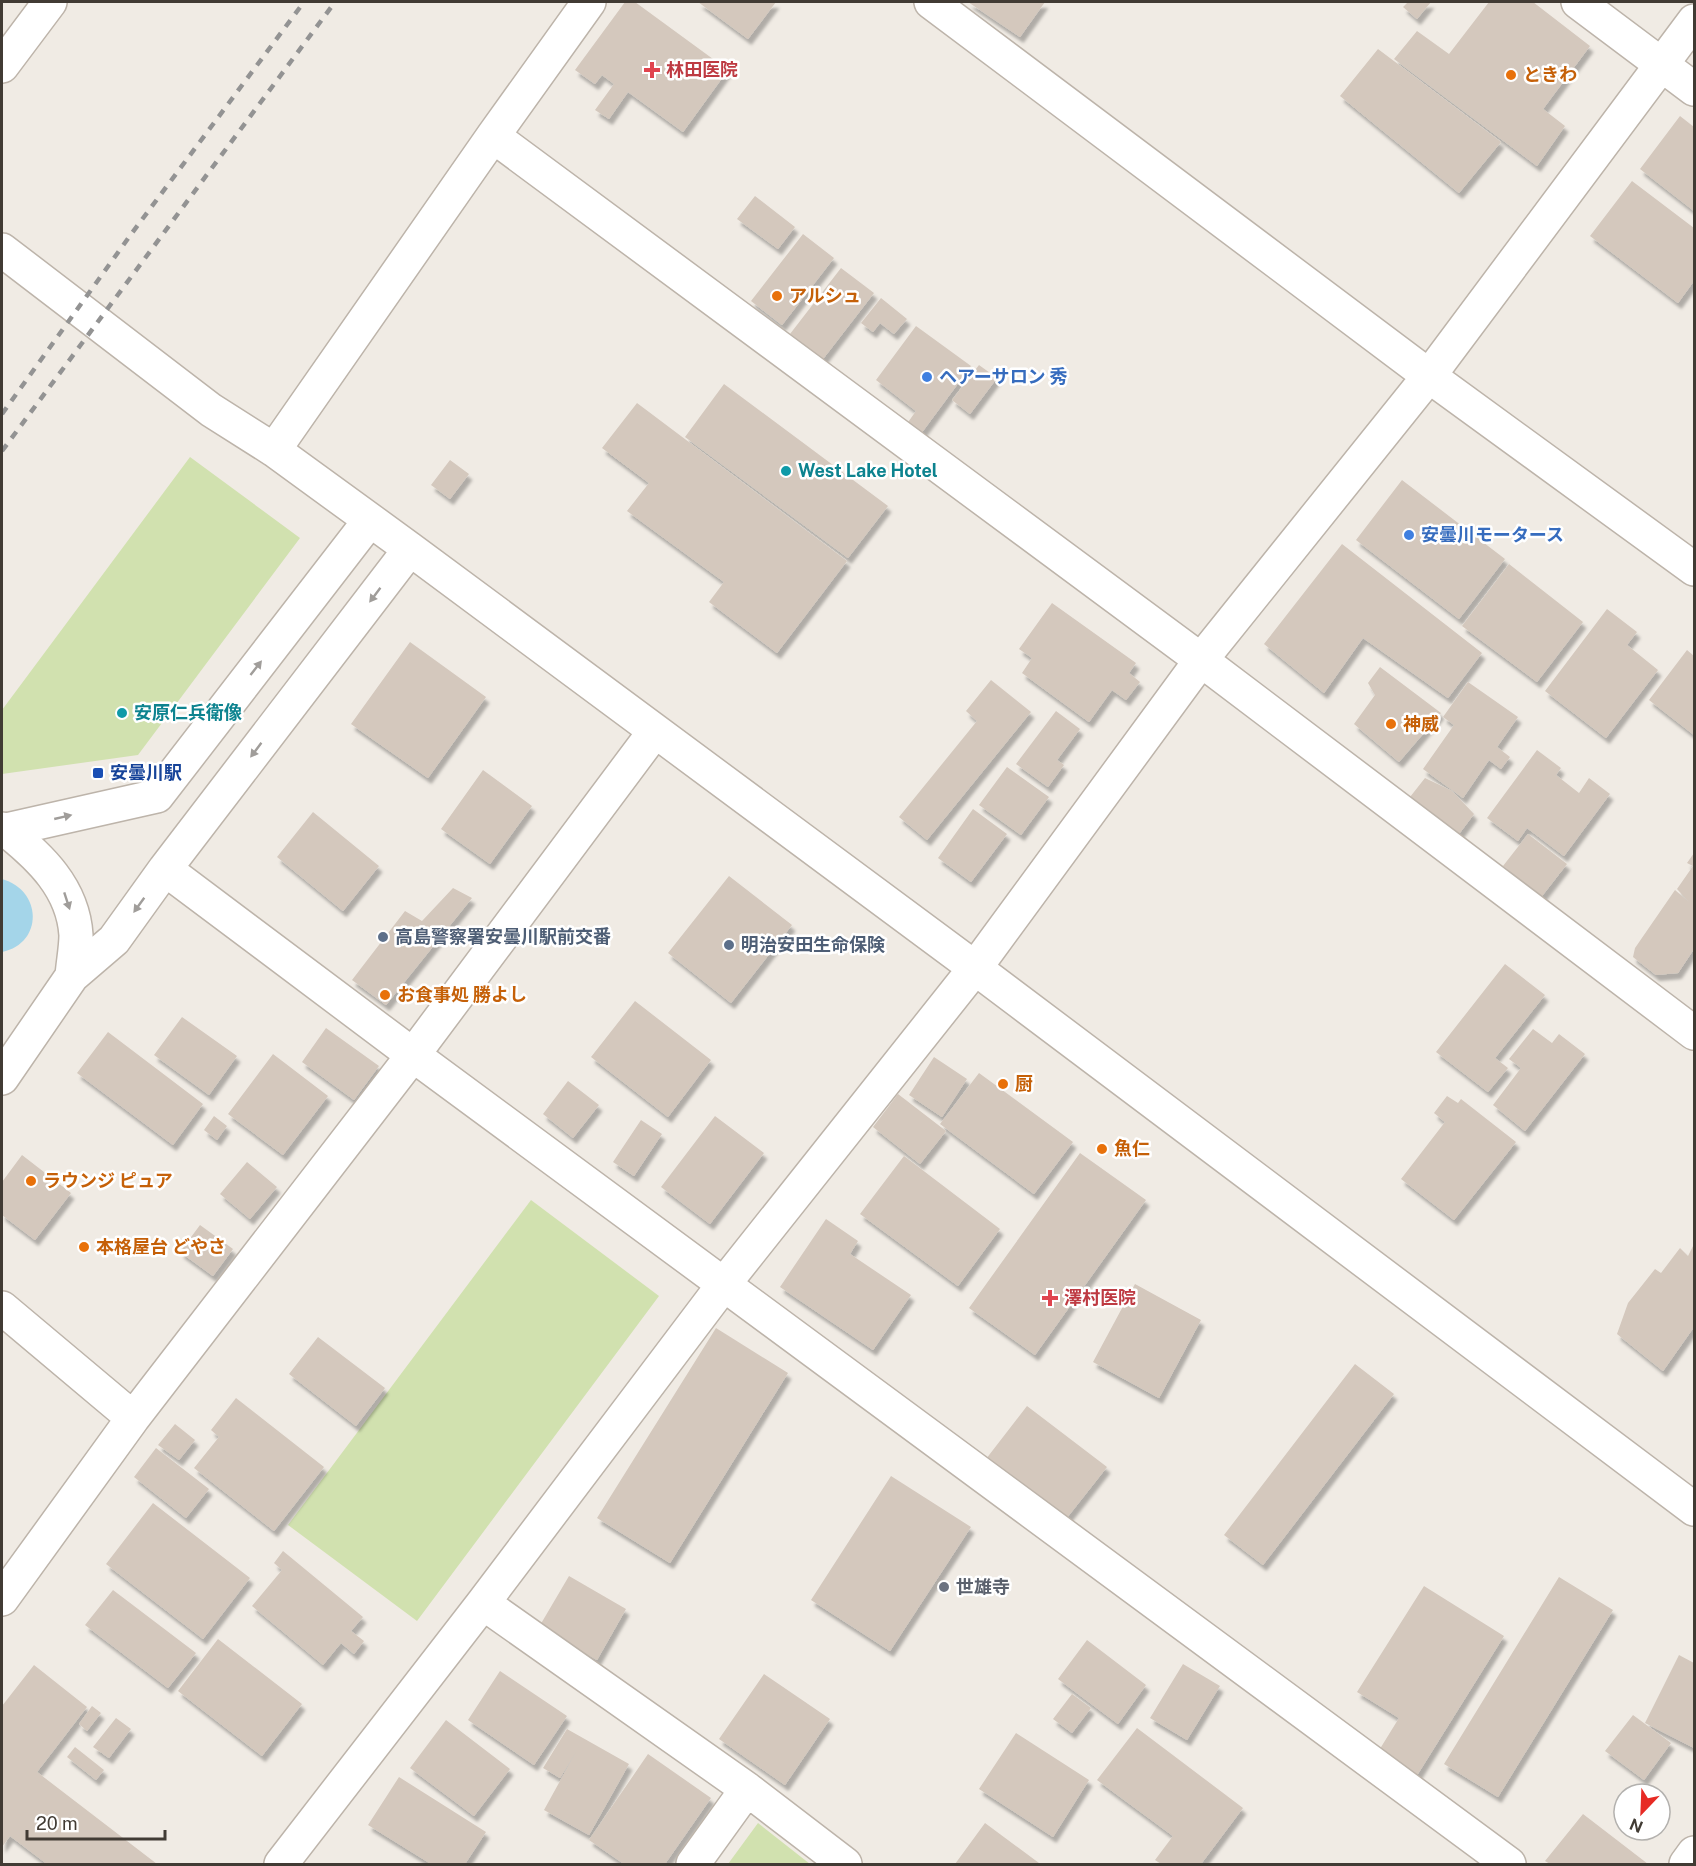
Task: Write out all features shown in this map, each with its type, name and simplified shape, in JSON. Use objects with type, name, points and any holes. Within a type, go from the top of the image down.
[{"type":"street","points":[[2,66],[50,2]]},
{"type":"street","points":[[274,450],[589,2]]},
{"type":"street","points":[[931,2],[1429,376],[1695,569]]},
{"type":"street","points":[[1578,2],[1695,89]]},
{"type":"street","points":[[281,1864],[483,1603],[724,1284],[975,968],[1201,660],[1429,376],[1695,21]]},
{"type":"street","points":[[493,136],[1201,660],[1695,1033]]},
{"type":"street","points":[[2,250],[211,410],[274,450],[410,549],[975,968],[1695,1509]]},
{"type":"street","points":[[4,830],[157,796],[370,520]]},
{"type":"street","points":[[2,1078],[72,976],[114,940],[165,869],[410,549]]},
{"type":"street","points":[[2,1599],[133,1418],[413,1055],[655,731]]},
{"type":"street","points":[[4,830],[36,854],[67,896],[76,934],[72,976]]},
{"type":"street","points":[[165,869],[413,1055],[1509,1864]]},
{"type":"street","points":[[2,1308],[133,1418]]},
{"type":"street","points":[[483,1603],[747,1789],[845,1864]]},
{"type":"street","points":[[693,1864],[747,1789]]},
{"type":"street","points":[[1686,1864],[1695,1853]]},
{"type":"green space","points":[[190,457],[300,538],[138,755],[2,774],[2,710]]},
{"type":"green space","points":[[531,1200],[659,1296],[417,1621],[288,1525]]},
{"type":"green space","points":[[758,1823],[810,1864],[728,1864]]},
{"type":"water","points":[[2,879],[15,885],[25,894],[31,905],[33,916],[31,928],[25,938],[16,947],[2,952]]},
{"type":"building","points":[[625,2],[635,2],[728,70],[683,132],[628,92],[609,119],[595,110],[614,84],[602,75],[595,84],[575,70]]},
{"type":"building","points":[[698,2],[776,2],[748,39]]},
{"type":"building","points":[[968,2],[1045,2],[1020,37]]},
{"type":"building","points":[[1408,2],[1431,2],[1417,19],[1403,7]]},
{"type":"building","points":[[1489,2],[1533,2],[1590,46],[1543,109],[1565,126],[1537,166],[1394,59],[1417,31],[1449,54]]},
{"type":"building","points":[[1378,49],[1501,142],[1459,193],[1340,96]]},
{"type":"building","points":[[1680,116],[1694,127],[1694,211],[1640,169]]},
{"type":"building","points":[[1632,181],[1694,228],[1694,281],[1678,303],[1590,236]]},
{"type":"building","points":[[755,196],[795,227],[778,249],[737,219]]},
{"type":"building","points":[[803,234],[834,258],[782,325],[751,301]]},
{"type":"building","points":[[841,268],[874,293],[823,359],[790,334]]},
{"type":"building","points":[[881,298],[907,319],[894,334],[880,323],[873,332],[861,323]]},
{"type":"building","points":[[916,326],[971,366],[920,435],[906,425],[916,411],[876,380]]},
{"type":"building","points":[[979,365],[997,378],[970,414],[952,400]]},
{"type":"building","name":"West Lake Hotel","points":[[724,384],[888,506],[848,558],[685,437]]},
{"type":"building","points":[[637,403],[847,561],[777,653],[709,602],[724,582],[627,511],[649,483],[602,448]]},
{"type":"building","points":[[450,460],[469,474],[450,499],[431,485]]},
{"type":"building","points":[[1402,480],[1505,559],[1459,619],[1356,540]]},
{"type":"building","points":[[1342,544],[1482,653],[1448,698],[1363,638],[1324,693],[1264,644]]},
{"type":"building","points":[[1509,564],[1583,622],[1537,682],[1462,626]]},
{"type":"building","points":[[1052,603],[1136,663],[1129,673],[1140,682],[1126,700],[1112,690],[1089,722],[1022,673],[1032,658],[1019,649]]},
{"type":"building","points":[[1607,609],[1637,632],[1627,645],[1658,670],[1606,738],[1545,691]]},
{"type":"building","points":[[410,642],[486,697],[428,778],[351,724]]},
{"type":"building","points":[[1687,650],[1694,656],[1694,735],[1649,700]]},
{"type":"building","points":[[1380,667],[1441,713],[1399,762],[1354,724],[1375,695],[1368,683]]},
{"type":"building","points":[[991,680],[1031,712],[927,840],[899,817],[977,721],[966,711]]},
{"type":"building","points":[[1468,682],[1518,717],[1497,747],[1510,757],[1501,769],[1489,760],[1463,798],[1423,769],[1454,725],[1443,717]]},
{"type":"building","points":[[1056,711],[1080,729],[1057,760],[1064,765],[1048,787],[1016,764]]},
{"type":"building","points":[[1537,750],[1561,768],[1556,775],[1579,793],[1589,778],[1610,794],[1564,856],[1527,828],[1518,841],[1487,818]]},
{"type":"building","points":[[1007,767],[1049,797],[1021,835],[979,805]]},
{"type":"building","points":[[483,770],[532,806],[490,864],[441,829]]},
{"type":"building","points":[[1425,778],[1452,791],[1474,814],[1459,834],[1410,797]]},
{"type":"building","points":[[973,809],[1007,834],[971,882],[938,858]]},
{"type":"building","points":[[313,812],[379,866],[343,911],[277,857]]},
{"type":"building","points":[[1528,834],[1567,864],[1542,896],[1503,866]]},
{"type":"building","points":[[1694,853],[1694,949],[1678,973],[1656,975],[1633,957],[1635,948],[1675,890],[1689,902],[1677,889],[1693,866],[1687,863]]},
{"type":"building","points":[[729,876],[792,925],[731,1003],[668,953]]},
{"type":"building","points":[[453,888],[472,898],[386,1005],[352,980],[405,911],[422,921]]},
{"type":"building","points":[[1505,964],[1545,995],[1495,1058],[1508,1068],[1488,1092],[1436,1052]]},
{"type":"building","points":[[635,1001],[711,1060],[668,1117],[591,1057]]},
{"type":"building","points":[[182,1017],[237,1056],[209,1095],[154,1055]]},
{"type":"building","points":[[326,1028],[379,1066],[354,1100],[302,1062]]},
{"type":"building","points":[[1533,1029],[1552,1043],[1559,1034],[1585,1054],[1525,1131],[1493,1105],[1521,1068],[1509,1059]]},
{"type":"building","points":[[108,1032],[203,1104],[173,1145],[77,1073]]},
{"type":"building","points":[[273,1054],[328,1096],[283,1155],[228,1114]]},
{"type":"building","points":[[934,1057],[967,1079],[942,1117],[909,1095]]},
{"type":"building","points":[[979,1073],[1073,1142],[1034,1194],[940,1124]]},
{"type":"building","points":[[568,1081],[599,1105],[573,1138],[543,1114]]},
{"type":"building","points":[[898,1094],[946,1131],[920,1164],[873,1127]]},
{"type":"building","points":[[1447,1096],[1458,1103],[1461,1099],[1516,1142],[1454,1220],[1401,1179],[1445,1122],[1434,1113]]},
{"type":"building","points":[[214,1116],[227,1126],[217,1140],[204,1130]]},
{"type":"building","points":[[715,1116],[764,1153],[710,1224],[661,1187]]},
{"type":"building","points":[[641,1120],[662,1134],[634,1176],[613,1162]]},
{"type":"building","points":[[1080,1153],[1146,1200],[1035,1355],[969,1308]]},
{"type":"building","points":[[22,1155],[71,1193],[35,1240],[2,1215],[2,1182]]},
{"type":"building","points":[[904,1156],[1000,1229],[958,1286],[860,1214]]},
{"type":"building","points":[[247,1162],[277,1187],[250,1219],[220,1194]]},
{"type":"building","points":[[826,1219],[858,1241],[850,1254],[911,1295],[873,1350],[780,1287]]},
{"type":"building","points":[[200,1225],[233,1249],[213,1276],[180,1252]]},
{"type":"building","points":[[1694,1244],[1694,1327],[1663,1371],[1617,1334],[1628,1303],[1655,1269],[1661,1273],[1680,1248],[1688,1256]]},
{"type":"building","points":[[1135,1284],[1201,1320],[1159,1398],[1093,1362]]},
{"type":"building","points":[[716,1328],[788,1373],[670,1563],[597,1518]]},
{"type":"building","points":[[318,1337],[385,1388],[356,1426],[289,1374]]},
{"type":"building","points":[[1355,1364],[1394,1394],[1263,1565],[1224,1535]]},
{"type":"building","points":[[236,1398],[324,1467],[274,1531],[194,1468],[219,1437],[211,1430]]},
{"type":"building","points":[[1027,1406],[1107,1467],[1066,1519],[986,1459]]},
{"type":"building","points":[[175,1424],[195,1440],[179,1460],[158,1445]]},
{"type":"building","points":[[156,1448],[209,1489],[186,1518],[134,1477]]},
{"type":"building","points":[[891,1476],[971,1527],[890,1651],[811,1600]]},
{"type":"building","points":[[153,1503],[250,1578],[203,1639],[106,1564]]},
{"type":"building","points":[[283,1551],[363,1617],[351,1631],[364,1641],[354,1654],[341,1643],[323,1665],[252,1606],[282,1570],[274,1563]]},
{"type":"building","points":[[569,1576],[626,1609],[597,1660],[539,1627]]},
{"type":"building","points":[[1559,1577],[1613,1610],[1498,1797],[1444,1764]]},
{"type":"building","points":[[1424,1586],[1504,1636],[1416,1777],[1378,1752],[1399,1718],[1357,1692]]},
{"type":"building","points":[[113,1590],[196,1653],[168,1688],[85,1625]]},
{"type":"building","points":[[218,1639],[302,1704],[262,1756],[178,1691]]},
{"type":"building","points":[[1087,1640],[1146,1685],[1118,1724],[1058,1679]]},
{"type":"building","points":[[1679,1655],[1694,1663],[1694,1748],[1645,1723]]},
{"type":"building","points":[[1183,1664],[1220,1686],[1187,1740],[1150,1718]]},
{"type":"building","points":[[34,1665],[87,1707],[37,1772],[157,1864],[47,1864],[10,1836],[2,1847],[2,1706]]},
{"type":"building","points":[[500,1671],[567,1716],[534,1765],[468,1720]]},
{"type":"building","points":[[764,1674],[830,1719],[785,1785],[719,1739]]},
{"type":"building","points":[[1072,1694],[1091,1708],[1072,1733],[1053,1719]]},
{"type":"building","points":[[92,1706],[101,1713],[87,1731],[79,1724]]},
{"type":"building","points":[[1633,1715],[1671,1743],[1644,1780],[1605,1751]]},
{"type":"building","points":[[116,1718],[131,1729],[109,1758],[93,1747]]},
{"type":"building","points":[[446,1720],[510,1769],[474,1816],[410,1768]]},
{"type":"building","points":[[1137,1728],[1243,1808],[1201,1864],[1161,1864],[1155,1860],[1173,1836],[1097,1780]]},
{"type":"building","points":[[567,1729],[629,1764],[589,1835],[544,1810],[576,1752],[560,1778],[543,1768]]},
{"type":"building","points":[[1016,1733],[1089,1780],[1053,1837],[979,1789]]},
{"type":"building","points":[[75,1747],[104,1770],[96,1780],[67,1757]]},
{"type":"building","points":[[648,1754],[711,1798],[665,1864],[624,1864],[589,1840]]},
{"type":"building","points":[[399,1777],[486,1832],[465,1864],[431,1864],[368,1825]]},
{"type":"building","points":[[1583,1814],[1612,1836],[1612,1842],[1619,1842],[1648,1864],[1550,1864],[1545,1861]]},
{"type":"building","points":[[985,1823],[1039,1863],[955,1864]]},
{"type":"railway","points":[[2,414],[132,233],[304,2]]},
{"type":"railway","points":[[2,451],[335,2]]},
{"type":"place","name":"林田医院","points":[[652,70]]},
{"type":"place","name":"ときわ","points":[[1511,75]]},
{"type":"place","name":"アルシュ","points":[[777,296]]},
{"type":"place","name":"ヘアーサロン 秀","points":[[927,377]]},
{"type":"place","name":"West Lake Hotel","points":[[786,471]]},
{"type":"place","name":"安曇川モータース","points":[[1409,535]]},
{"type":"place","name":"安原仁兵衛像","points":[[122,713]]},
{"type":"place","name":"神威","points":[[1391,724]]},
{"type":"place","name":"安曇川駅","points":[[98,773]]},
{"type":"place","name":"高島警察署安曇川駅前交番","points":[[383,937]]},
{"type":"place","name":"明治安田生命保険","points":[[729,945]]},
{"type":"place","name":"お食事処 勝よし","points":[[385,995]]},
{"type":"place","name":"厨","points":[[1003,1084]]},
{"type":"place","name":"魚仁","points":[[1102,1149]]},
{"type":"place","name":"ラウンジ ピュア","points":[[31,1181]]},
{"type":"place","name":"本格屋台 どやさ","points":[[84,1247]]},
{"type":"place","name":"澤村医院","points":[[1050,1298]]},
{"type":"place","name":"世雄寺","points":[[944,1587]]}]
